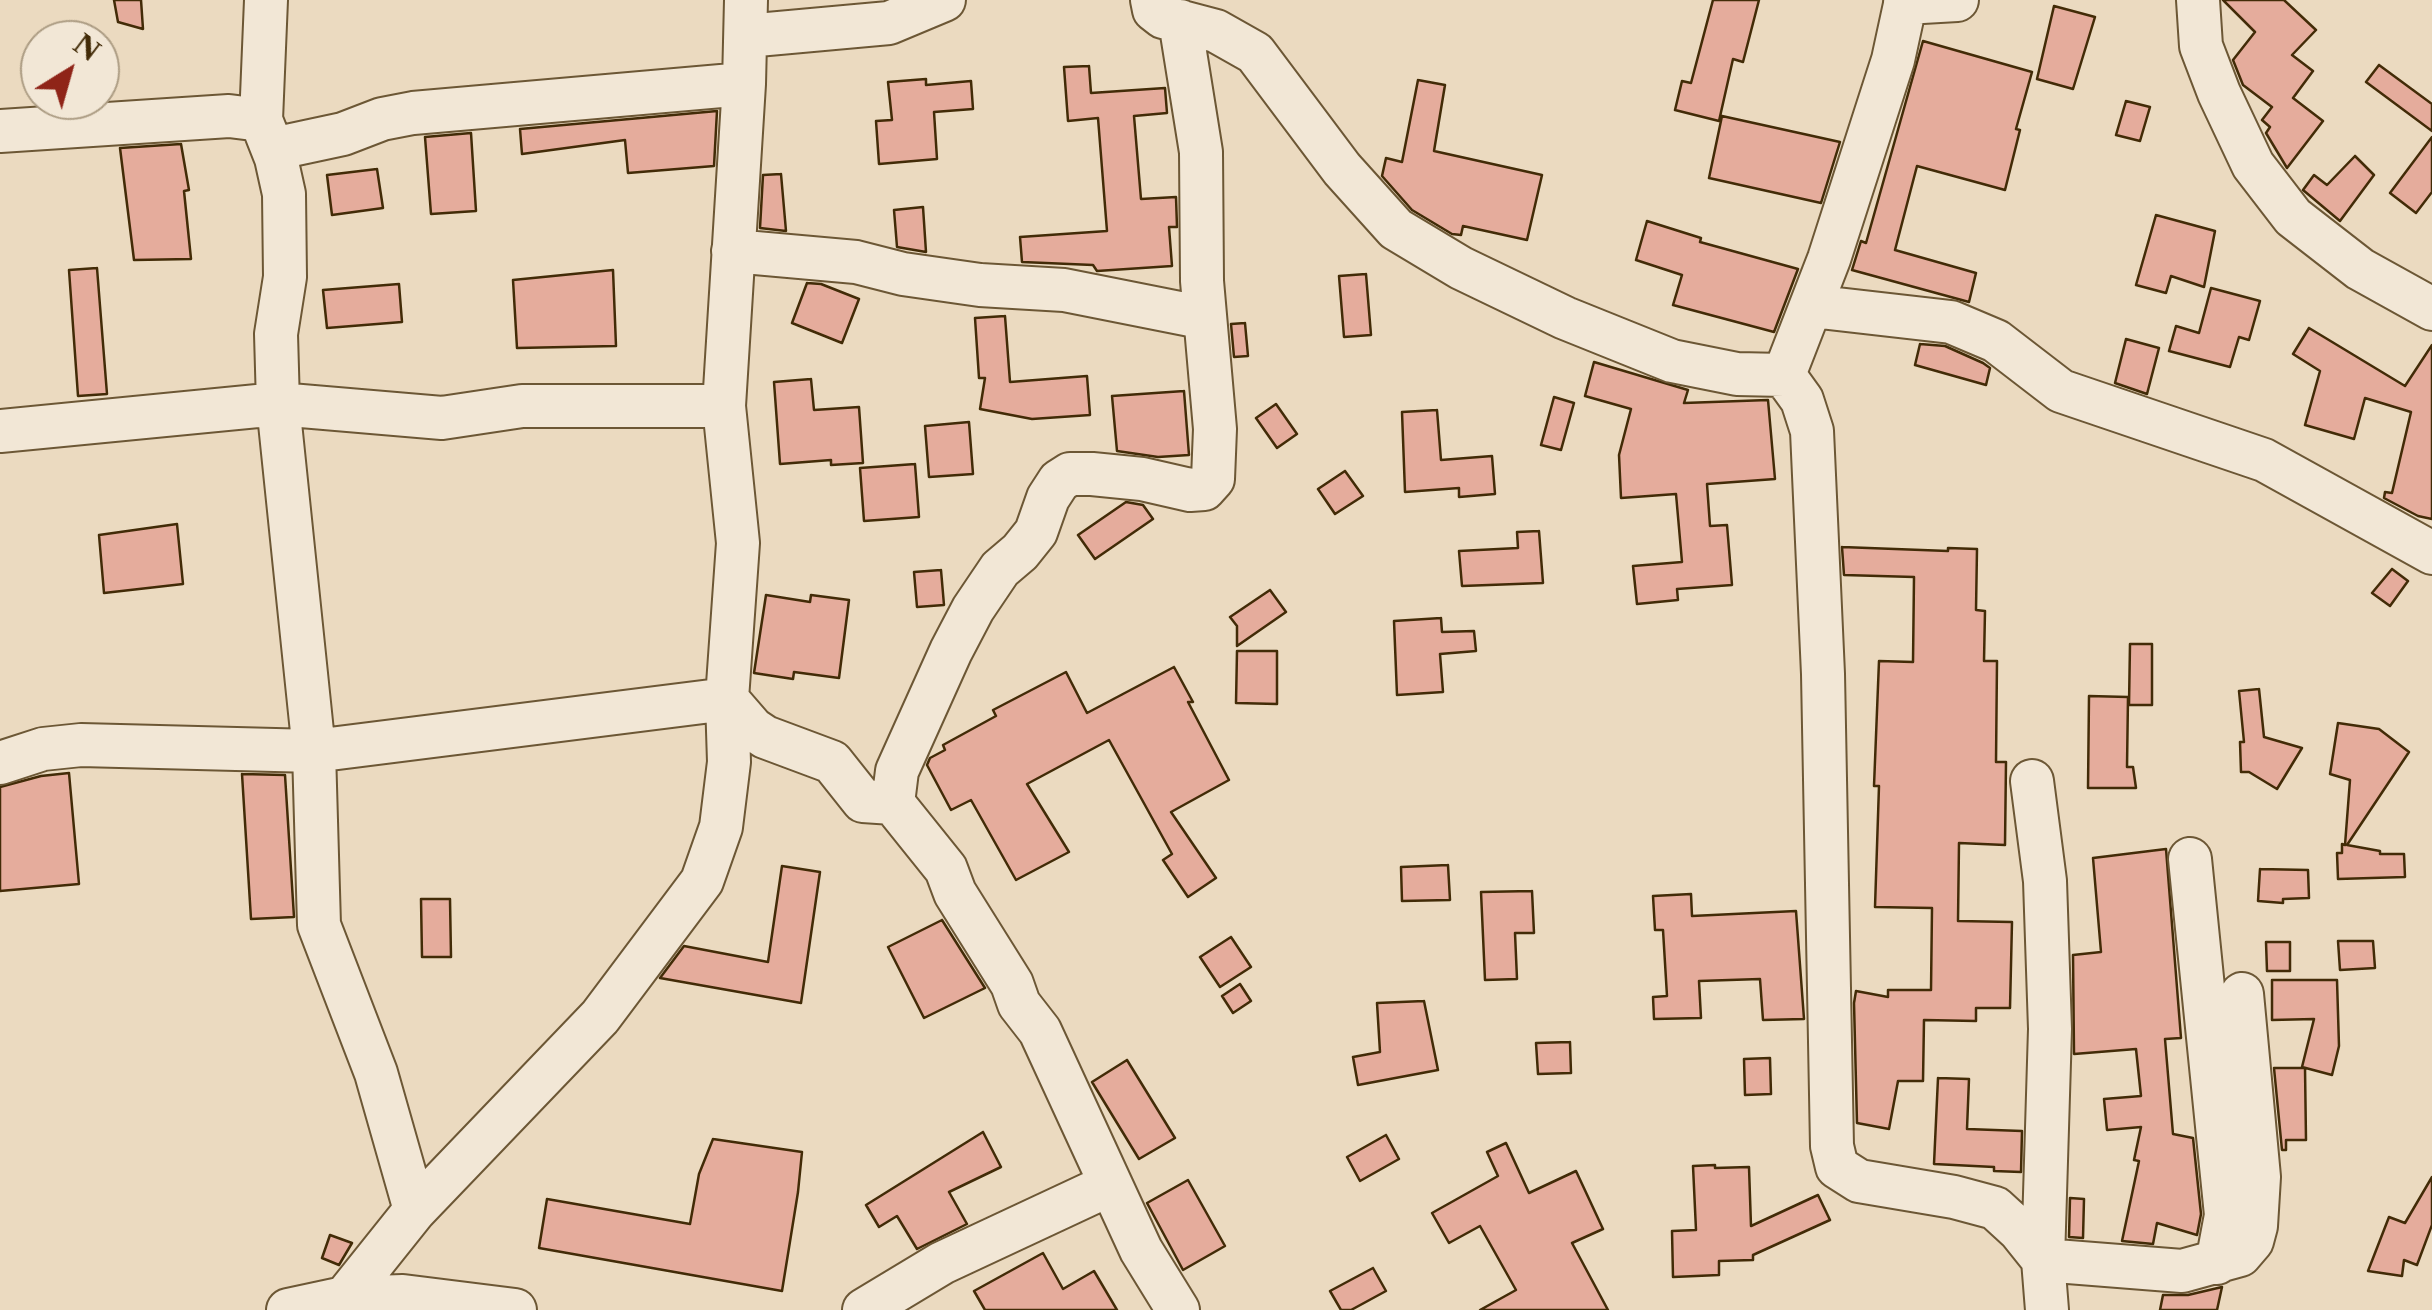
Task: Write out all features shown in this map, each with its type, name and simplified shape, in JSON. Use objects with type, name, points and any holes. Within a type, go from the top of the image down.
[{"type":"street","points":[[266,0],[267,135],[284,194],[285,277],[276,334],[278,404],[314,752],[319,925],[376,1072],[416,1210]]},
{"type":"street","points":[[357,1304],[416,1210],[600,1017],[702,881],[721,827],[738,543],[724,406],[746,18],[889,22],[944,0]]},
{"type":"street","points":[[1784,375],[1830,260],[1893,60],[1906,1],[1957,0]]},
{"type":"street","points":[[2198,0],[2201,46],[2253,165],[2293,216],[2360,269],[2432,309]]},
{"type":"street","points":[[1166,11],[1255,53],[1342,169],[1396,229],[1461,268],[1566,318],[1672,361],[1736,374],[1784,375]]},
{"type":"street","points":[[1166,11],[1201,152],[1205,318],[1215,429],[1213,479],[1204,488],[1190,490],[1142,479],[1092,474],[1070,474],[1059,481],[1048,498],[1036,532],[1000,568],[950,651],[897,772],[893,803],[946,869],[955,893],[1012,984],[1019,1004],[1040,1031],[1140,1250],[1178,1310]]},
{"type":"street","points":[[0,132],[229,116],[267,135],[342,134],[382,119],[413,113],[744,84]]},
{"type":"street","points":[[733,251],[856,262],[903,274],[980,285],[1064,290],[1205,318]]},
{"type":"street","points":[[1811,306],[1950,322],[1996,341],[2061,392],[2264,460],[2432,553]]},
{"type":"street","points":[[1784,375],[1802,400],[1812,430],[1823,674],[1832,1146],[1837,1167],[1859,1180],[1995,1208],[2043,1260],[2182,1271],[2216,1263],[2248,1248],[2256,1226],[2259,1177],[2242,994]]},
{"type":"street","points":[[0,431],[278,404],[442,418],[522,406],[724,406]]},
{"type":"street","points":[[728,699],[765,738],[832,762],[863,801],[893,803]]},
{"type":"street","points":[[0,763],[43,749],[81,745],[314,752],[728,699]]},
{"type":"street","points":[[2032,780],[2045,881],[2050,1029],[2043,1260],[2048,1310]]},
{"type":"street","points":[[2190,859],[2226,1215],[2216,1263]]},
{"type":"street","points":[[891,1303],[966,1250],[1109,1185]]},
{"type":"street","points":[[288,1310],[403,1296],[515,1310]]},
{"type":"building","points":[[114,0],[141,0],[143,29],[118,20]]},
{"type":"building","points":[[1713,0],[1759,0],[1743,62],[1733,59],[1719,121],[1675,110],[1682,81],[1691,83]]},
{"type":"building","points":[[2223,0],[2284,0],[2316,30],[2292,55],[2313,71],[2293,98],[2323,121],[2287,168],[2266,133],[2270,127],[2262,120],[2272,107],[2243,85],[2233,60],[2255,32]]},
{"type":"building","points":[[2054,6],[2095,17],[2073,89],[2037,79]]},
{"type":"building","points":[[1923,41],[2032,72],[2005,190],[1917,166],[1895,250],[1976,273],[1969,302],[1852,270],[1861,241],[1866,243]]},
{"type":"building","points":[[2379,65],[2432,104],[2432,131],[2366,82]]},
{"type":"building","points":[[1089,66],[1091,93],[1165,88],[1167,113],[1134,116],[1141,199],[1176,197],[1177,227],[1169,227],[1172,266],[1097,271],[1093,265],[1022,262],[1020,237],[1107,231],[1098,118],[1068,121],[1064,67]]},
{"type":"building","points":[[926,79],[926,85],[971,81],[973,109],[934,112],[937,159],[879,164],[876,121],[892,120],[888,82]]},
{"type":"building","points":[[1418,80],[1445,85],[1434,151],[1542,175],[1527,240],[1463,226],[1461,235],[1452,234],[1412,210],[1382,176],[1386,158],[1402,162]]},
{"type":"building","points":[[2126,101],[2150,107],[2140,141],[2116,135]]},
{"type":"building","points":[[717,111],[714,166],[628,173],[625,140],[522,154],[520,129]]},
{"type":"building","points":[[1722,116],[1840,142],[1821,203],[1709,178]]},
{"type":"building","points":[[471,133],[476,211],[431,214],[425,137]]},
{"type":"building","points":[[2432,137],[2432,192],[2416,213],[2390,193]]},
{"type":"building","points":[[181,144],[189,190],[184,191],[191,259],[134,260],[120,148]]},
{"type":"building","points":[[2355,156],[2374,175],[2340,221],[2303,190],[2314,175],[2327,185]]},
{"type":"building","points":[[377,169],[383,208],[332,215],[327,175]]},
{"type":"building","points":[[781,174],[786,231],[760,228],[763,175]]},
{"type":"building","points":[[923,207],[926,252],[897,247],[894,210]]},
{"type":"building","points":[[2156,215],[2215,231],[2204,287],[2171,276],[2166,293],[2136,285]]},
{"type":"building","points":[[1647,221],[1701,238],[1700,242],[1798,269],[1774,332],[1673,305],[1682,275],[1636,260]]},
{"type":"building","points":[[97,268],[107,394],[78,396],[69,270]]},
{"type":"building","points":[[613,270],[616,346],[517,348],[513,280]]},
{"type":"building","points":[[1366,274],[1371,335],[1344,337],[1339,276]]},
{"type":"building","points":[[807,283],[821,284],[859,299],[842,343],[792,323]]},
{"type":"building","points":[[399,284],[402,322],[327,328],[323,290]]},
{"type":"building","points":[[2211,288],[2260,301],[2249,340],[2239,337],[2230,367],[2169,351],[2176,326],[2199,333]]},
{"type":"building","points":[[1005,316],[1010,382],[1087,376],[1090,415],[1032,419],[980,409],[985,378],[979,378],[975,318]]},
{"type":"building","points":[[1245,323],[1248,356],[1234,357],[1231,324]]},
{"type":"building","points":[[2309,328],[2405,386],[2432,345],[2432,519],[2384,498],[2385,492],[2392,493],[2411,412],[2365,398],[2354,439],[2305,425],[2320,371],[2293,354]]},
{"type":"building","points":[[2126,339],[2159,348],[2147,394],[2115,383]]},
{"type":"building","points":[[1920,344],[1945,346],[1983,363],[1990,368],[1986,385],[1915,365]]},
{"type":"building","points":[[1594,362],[1688,390],[1684,403],[1768,400],[1775,479],[1707,484],[1710,526],[1727,525],[1732,585],[1677,589],[1678,600],[1637,604],[1633,566],[1682,562],[1676,494],[1621,498],[1619,455],[1631,409],[1585,396]]},
{"type":"building","points":[[811,379],[814,410],[859,407],[863,463],[831,465],[831,460],[780,464],[774,382]]},
{"type":"building","points":[[1184,391],[1189,455],[1158,457],[1117,451],[1112,396]]},
{"type":"building","points":[[1554,397],[1574,403],[1561,450],[1541,445]]},
{"type":"building","points":[[1276,404],[1297,434],[1277,448],[1256,418]]},
{"type":"building","points":[[1437,410],[1441,460],[1492,456],[1495,494],[1459,497],[1459,488],[1405,492],[1402,412]]},
{"type":"building","points":[[969,422],[973,474],[929,477],[925,426]]},
{"type":"building","points":[[915,464],[919,517],[864,521],[860,468]]},
{"type":"building","points":[[1345,471],[1363,496],[1335,514],[1318,489]]},
{"type":"building","points":[[1126,502],[1143,505],[1153,519],[1095,559],[1078,535]]},
{"type":"building","points":[[177,524],[183,584],[104,593],[99,535]]},
{"type":"building","points":[[1539,531],[1543,583],[1462,586],[1459,551],[1518,548],[1517,532]]},
{"type":"building","points":[[1842,547],[1977,549],[1976,610],[1985,611],[1984,661],[1997,661],[1996,762],[2006,762],[2005,845],[1959,843],[1958,921],[2012,922],[2010,1008],[1976,1008],[1976,1021],[1924,1020],[1923,1081],[1898,1081],[1889,1129],[1857,1123],[1854,1003],[1856,991],[1888,997],[1888,990],[1931,990],[1932,908],[1875,907],[1879,661],[1913,662],[1914,577],[1844,575]]},
{"type":"building","points":[[2392,569],[2408,581],[2390,606],[2372,593]]},
{"type":"building","points":[[941,570],[944,605],[917,607],[914,572]]},
{"type":"building","points":[[1270,590],[1286,612],[1237,646],[1237,626],[1230,617]]},
{"type":"building","points":[[766,595],[810,602],[811,595],[849,600],[839,678],[794,672],[793,679],[754,673]]},
{"type":"building","points":[[1441,618],[1442,632],[1474,631],[1476,651],[1440,654],[1443,692],[1397,695],[1394,621]]},
{"type":"building","points":[[2130,644],[2152,644],[2152,705],[2129,705]]},
{"type":"building","points":[[1237,651],[1277,651],[1277,704],[1236,703]]},
{"type":"building","points":[[1174,667],[1229,780],[1171,812],[1216,878],[1188,897],[1163,860],[1172,854],[1109,740],[1027,784],[1069,852],[1016,880],[971,800],[951,810],[927,765],[930,758],[945,750],[943,745],[996,716],[993,710],[1066,672],[1087,713]]},
{"type":"building","points":[[2259,689],[2264,737],[2302,748],[2277,789],[2249,772],[2241,772],[2240,742],[2244,742],[2239,691]]},
{"type":"building","points":[[2089,696],[2128,697],[2127,767],[2133,767],[2136,788],[2088,788]]},
{"type":"building","points":[[2338,723],[2379,729],[2409,752],[2347,845],[2380,854],[2404,854],[2405,877],[2338,879],[2337,853],[2342,853],[2342,844],[2345,845],[2350,780],[2330,774]]},
{"type":"building","points":[[69,773],[79,884],[0,891],[0,787]]},
{"type":"building","points":[[242,774],[285,775],[294,917],[251,919]]},
{"type":"building","points":[[2166,849],[2181,1038],[2165,1039],[2173,1134],[2193,1138],[2201,1214],[2197,1235],[2157,1223],[2153,1244],[2122,1241],[2139,1161],[2134,1160],[2141,1127],[2107,1130],[2104,1099],[2141,1096],[2136,1049],[2074,1054],[2073,955],[2101,952],[2093,858]]},
{"type":"building","points":[[1448,865],[1450,900],[1402,901],[1401,867]]},
{"type":"building","points":[[782,866],[820,872],[801,1003],[660,978],[684,946],[768,962]]},
{"type":"building","points":[[2260,869],[2308,870],[2309,898],[2283,899],[2283,903],[2258,901]]},
{"type":"building","points":[[1532,891],[1534,933],[1515,933],[1517,979],[1485,980],[1481,892]]},
{"type":"building","points":[[1691,894],[1692,916],[1796,911],[1804,1019],[1763,1020],[1760,979],[1699,981],[1701,1018],[1654,1019],[1653,997],[1667,996],[1663,930],[1655,930],[1653,896]]},
{"type":"building","points":[[421,899],[450,899],[451,957],[422,957]]},
{"type":"building","points":[[942,920],[985,988],[924,1018],[888,947]]},
{"type":"building","points":[[1231,937],[1251,967],[1220,987],[1200,957]]},
{"type":"building","points":[[2338,941],[2373,941],[2375,968],[2340,970]]},
{"type":"building","points":[[2266,942],[2290,942],[2290,971],[2267,971]]},
{"type":"building","points":[[2272,980],[2337,980],[2339,1046],[2332,1075],[2302,1067],[2314,1019],[2272,1020]]},
{"type":"building","points":[[1240,984],[1251,1001],[1233,1013],[1222,996]]},
{"type":"building","points":[[1424,1001],[1438,1070],[1358,1085],[1353,1057],[1380,1052],[1377,1003]]},
{"type":"building","points":[[1570,1042],[1571,1073],[1538,1074],[1536,1043]]},
{"type":"building","points":[[1770,1058],[1771,1094],[1745,1095],[1744,1059]]},
{"type":"building","points":[[1127,1060],[1175,1138],[1139,1159],[1092,1082]]},
{"type":"building","points":[[2274,1068],[2305,1068],[2306,1140],[2286,1140],[2286,1150],[2282,1150]]},
{"type":"building","points":[[1938,1078],[1969,1079],[1967,1129],[2022,1131],[2021,1172],[1934,1164]]},
{"type":"building","points":[[983,1132],[1001,1167],[949,1192],[967,1224],[917,1249],[897,1216],[879,1227],[866,1205]]},
{"type":"building","points":[[1386,1135],[1399,1159],[1360,1181],[1347,1157]]},
{"type":"building","points":[[713,1139],[802,1152],[782,1291],[539,1248],[547,1199],[690,1224],[699,1174]]},
{"type":"building","points":[[1506,1143],[1529,1193],[1576,1171],[1603,1229],[1572,1243],[1608,1310],[1480,1310],[1516,1290],[1480,1226],[1449,1243],[1432,1213],[1498,1176],[1487,1152]]},
{"type":"building","points":[[1693,1166],[1749,1167],[1751,1226],[1818,1195],[1830,1220],[1753,1255],[1753,1260],[1719,1261],[1719,1275],[1673,1277],[1672,1231],[1696,1230]]},
{"type":"building","points":[[2432,1177],[2432,1225],[2417,1265],[2404,1260],[2402,1276],[2368,1271],[2389,1217],[2405,1223]]},
{"type":"building","points":[[1188,1180],[1225,1246],[1183,1270],[1147,1203]]},
{"type":"building","points":[[2070,1198],[2084,1199],[2083,1238],[2069,1237]]},
{"type":"building","points":[[330,1235],[352,1243],[339,1265],[322,1258]]},
{"type":"building","points":[[1043,1253],[1063,1289],[1094,1271],[1117,1310],[985,1310],[974,1291]]},
{"type":"building","points":[[1373,1268],[1386,1291],[1351,1310],[1341,1310],[1330,1291]]},
{"type":"building","points":[[2222,1287],[2217,1310],[2160,1310],[2163,1295],[2188,1295]]}]
